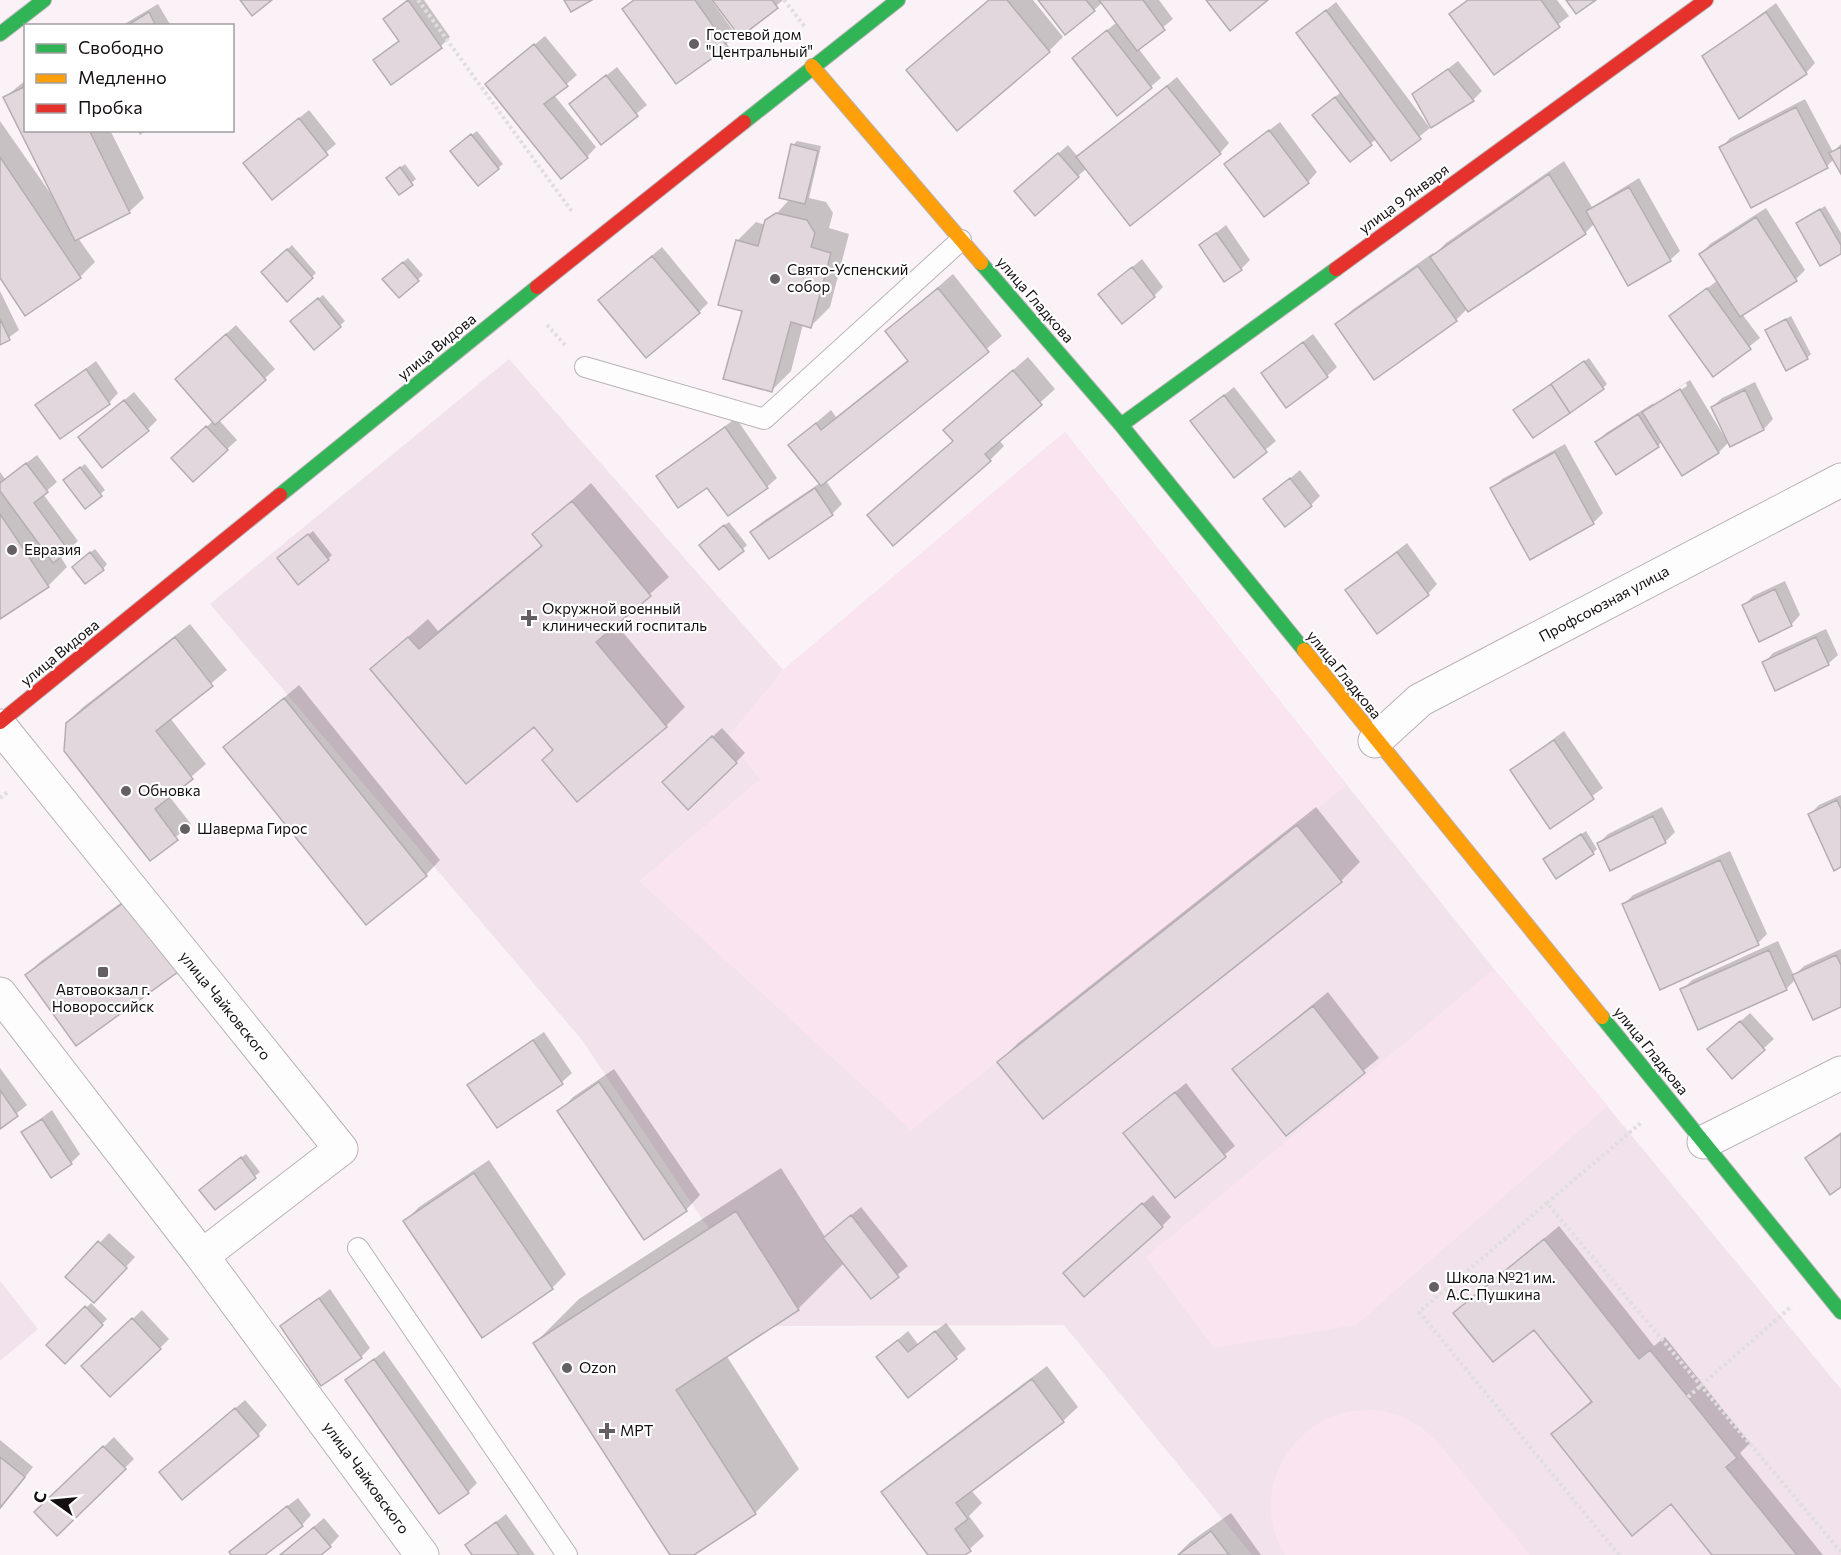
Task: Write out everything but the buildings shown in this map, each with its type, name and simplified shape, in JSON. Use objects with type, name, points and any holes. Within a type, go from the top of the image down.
[{"type":"street","points":[[0,34],[44,0]]},
{"type":"street","name":"улица Видова","points":[[0,724],[812,66],[898,0]]},
{"type":"street","name":"улица 9 Января","points":[[1121,425],[1706,0]]},
{"type":"street","name":"улица Гладкова","points":[[812,66],[1121,425],[1375,741],[1841,1312]]},
{"type":"street","name":"Профсоюзная улица","points":[[1375,741],[1420,700],[1841,480]]},
{"type":"street","name":"улица Чайковского","points":[[0,724],[341,1149],[202,1256]]},
{"type":"street","name":"улица Чайковского","points":[[0,994],[202,1256],[422,1555]]},
{"type":"street","points":[[1704,1142],[1841,1073]]},
{"type":"lane","points":[[585,367],[764,419],[961,240]]},
{"type":"lane","points":[[358,1248],[567,1555]]},
{"type":"path","points":[[418,0],[575,215]]},
{"type":"path","points":[[784,0],[810,33]]},
{"type":"path","points":[[541,318],[585,367]]},
{"type":"path","points":[[1619,1555],[1419,1312],[1669,1099]]},
{"type":"path","points":[[1547,1203],[1702,1384],[1841,1552]]},
{"type":"path","points":[[1688,1397],[1818,1283]]},
{"type":"shaded area","points":[[509,359],[783,670],[1065,432],[1494,969],[1841,1389],[1841,1555],[1252,1555],[1064,1325],[774,1326],[582,1040],[210,604]]},
{"type":"shaded area","points":[[1065,432],[1347,785],[911,1130],[639,881],[760,779],[727,738],[783,670]]},
{"type":"shaded area","points":[[1494,969],[1608,1106],[1356,1325],[1214,1348],[1146,1257]]},
{"type":"shaded area","points":[[0,1281],[38,1329],[0,1361]]},
{"type":"shaded area","points":[[1376,1410],[1400,1415],[1421,1427],[1439,1444],[1530,1555],[1285,1555],[1276,1536],[1271,1516],[1271,1497],[1275,1478],[1283,1460],[1294,1444],[1326,1419],[1344,1413]]},
{"type":"traffic: fast","points":[[0,34],[44,0]]},
{"type":"traffic: fast","points":[[744,122],[898,0]]},
{"type":"traffic: fast","points":[[981,263],[1121,425],[1304,650]]},
{"type":"traffic: fast","points":[[1121,425],[1336,269]]},
{"type":"traffic: fast","points":[[280,495],[537,287]]},
{"type":"traffic: fast","points":[[1602,1017],[1841,1312]]},
{"type":"traffic: slow","points":[[812,66],[981,263]]},
{"type":"traffic: slow","points":[[1304,650],[1602,1017]]},
{"type":"traffic: jam","points":[[1336,269],[1706,0]]},
{"type":"traffic: jam","points":[[537,287],[744,122]]},
{"type":"traffic: jam","points":[[0,722],[280,495]]},
{"type":"place","name":"Гостевой дом \"Центральный\"","points":[[694,44]]},
{"type":"place","name":"Свято-Успенский собор","points":[[775,279]]},
{"type":"place","name":"Евразия","points":[[12,550]]},
{"type":"place","name":"Окружной военный клинический госпиталь","points":[[529,618]]},
{"type":"place","name":"Обновка","points":[[126,791]]},
{"type":"place","name":"Шаверма Гирос","points":[[185,829]]},
{"type":"place","name":"Автовокзал г. Новороссийск","points":[[103,972]]},
{"type":"place","name":"Школа №21 им. А.С. Пушкина","points":[[1434,1287]]},
{"type":"place","name":"Ozon","points":[[567,1368]]},
{"type":"place","name":"МРТ","points":[[607,1431]]}]
